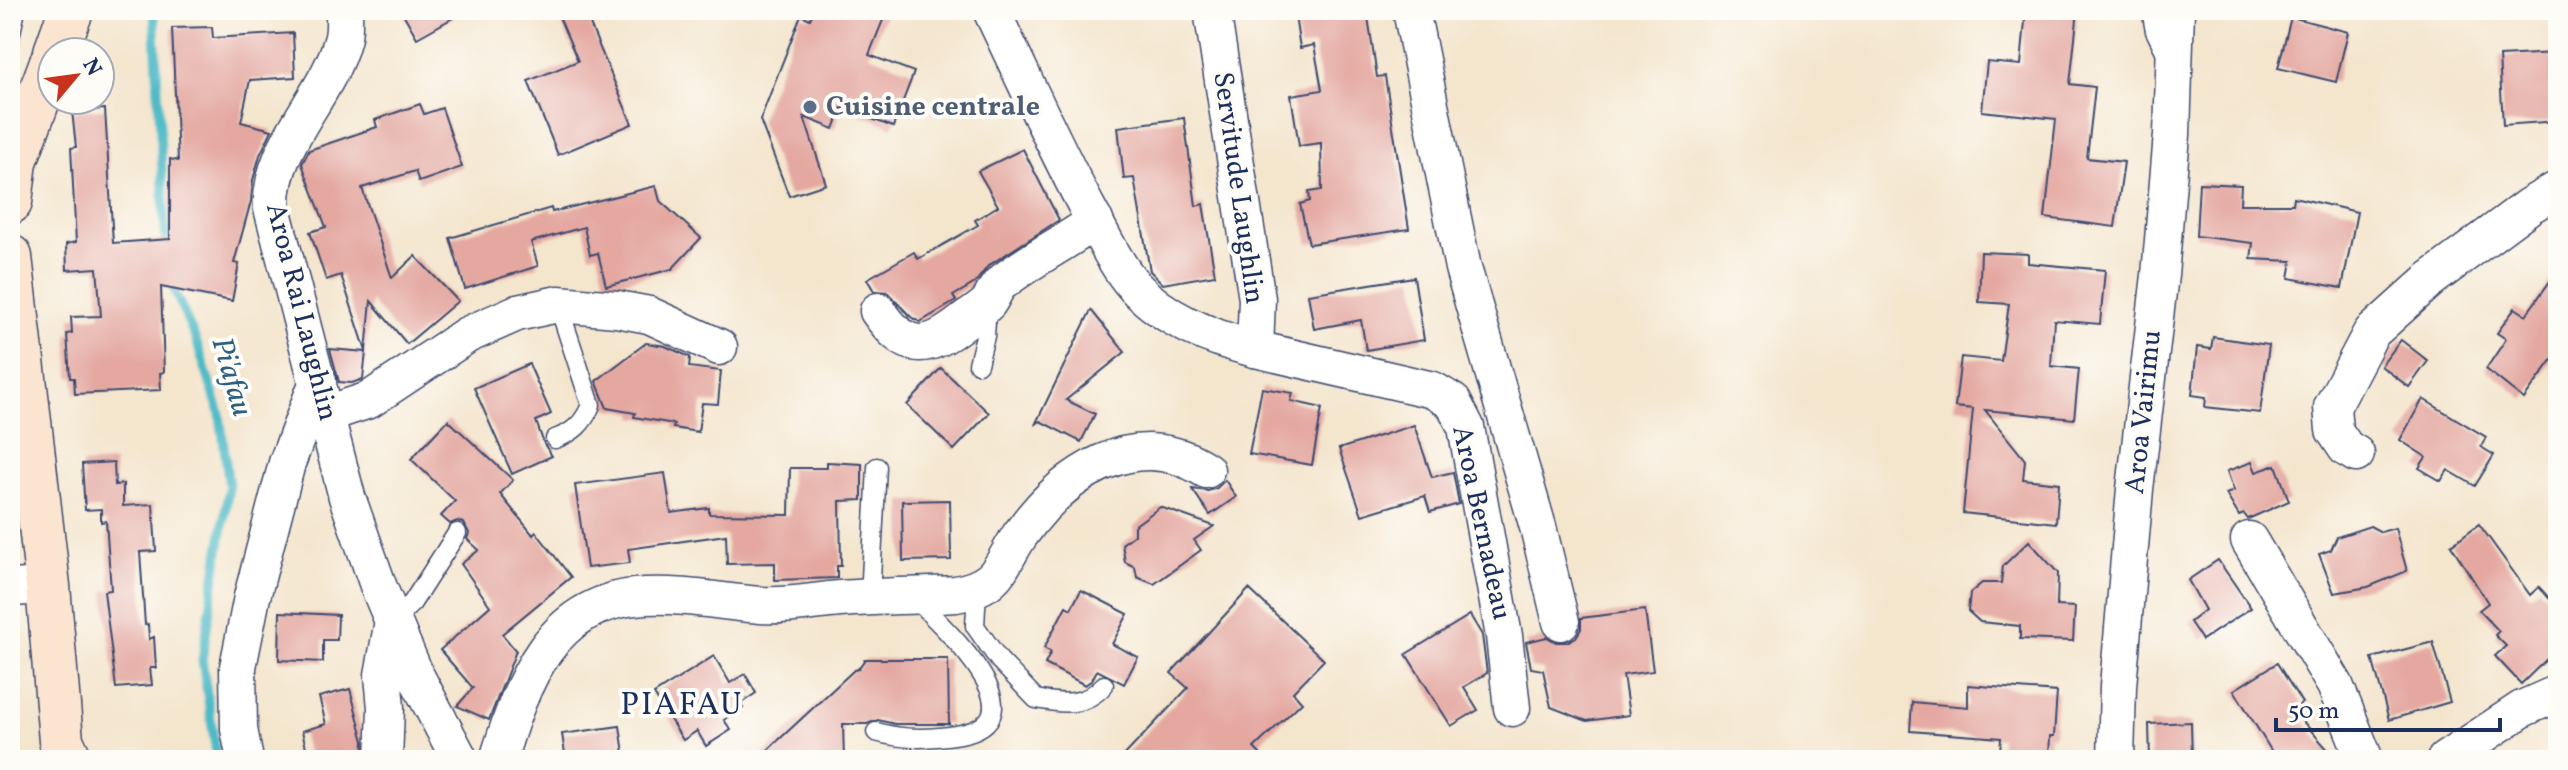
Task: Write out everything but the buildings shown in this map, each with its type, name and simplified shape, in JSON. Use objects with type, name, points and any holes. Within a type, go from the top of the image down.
[{"type":"main road","points":[[62,36],[71,10]]},
{"type":"main road","points":[[10,202],[17,140],[36,98]]},
{"type":"main road","points":[[10,257],[29,587],[61,741],[70,760]]},
{"type":"street","name":"Aroa Rai Laughlin","points":[[344,10],[344,38],[332,70],[289,145],[271,186],[272,208],[347,497],[416,676],[460,760]]},
{"type":"street","name":"Servitude Laughlin","points":[[991,10],[1095,221],[1136,287],[1170,315],[1218,339],[1255,349],[1257,299],[1212,10]]},
{"type":"street","points":[[1411,10],[1463,268],[1548,565],[1561,622]]},
{"type":"street","name":"Aroa Vairimu","points":[[2116,760],[2118,686],[2134,504],[2160,275],[2172,135],[2176,10]]},
{"type":"street","points":[[2356,454],[2346,448],[2334,430],[2332,407],[2371,333],[2432,278],[2529,206],[2558,189]]},
{"type":"street","points":[[878,311],[904,340],[918,345],[933,341],[949,333],[987,304],[998,285],[1095,221]]},
{"type":"street","points":[[245,760],[239,729],[238,667],[252,597],[287,463],[323,398],[369,400],[467,335],[517,313],[558,304],[649,315],[719,347]]},
{"type":"street","name":"Aroa Bernadeau","points":[[1255,349],[1433,390],[1453,402],[1466,427],[1504,636],[1512,708]]},
{"type":"street","points":[[498,760],[513,711],[536,662],[558,631],[583,612],[610,600],[645,596],[694,597],[764,605],[956,594],[977,590],[991,581],[1009,558],[1019,537],[1044,507],[1069,483],[1102,461],[1134,452],[1166,452],[1187,457],[1206,470]]},
{"type":"street","points":[[2249,540],[2335,685],[2365,760]]},
{"type":"street","points":[[384,760],[386,722],[383,675],[393,621]]},
{"type":"street","points":[[2452,758],[2522,709],[2558,693]]},
{"type":"lane","points":[[10,37],[16,10]]},
{"type":"lane","name":"Aroa Vairimu","points":[[2151,10],[2155,31],[2173,64]]},
{"type":"lane","points":[[555,439],[584,423],[591,405],[558,304]]},
{"type":"lane","points":[[978,364],[985,336],[987,304]]},
{"type":"lane","points":[[870,597],[877,467]]},
{"type":"lane","points":[[393,621],[412,603],[457,533]]},
{"type":"lane","points":[[977,590],[975,626],[999,660],[1036,699],[1080,702],[1095,696],[1104,685]]},
{"type":"lane","points":[[876,732],[897,738],[948,736],[974,731],[988,721],[993,708],[990,689],[974,660],[913,596]]},
{"type":"waterway","name":"Pi'afau","points":[[154,10],[166,250]]},
{"type":"waterway","name":"Pi'afau","points":[[170,281],[196,340],[220,414],[229,487],[202,660],[217,760]]},
{"type":"place","name":"Cuisine centrale","points":[[810,107]]},
{"type":"district","name":"PIAFAU","points":[[682,706]]}]
